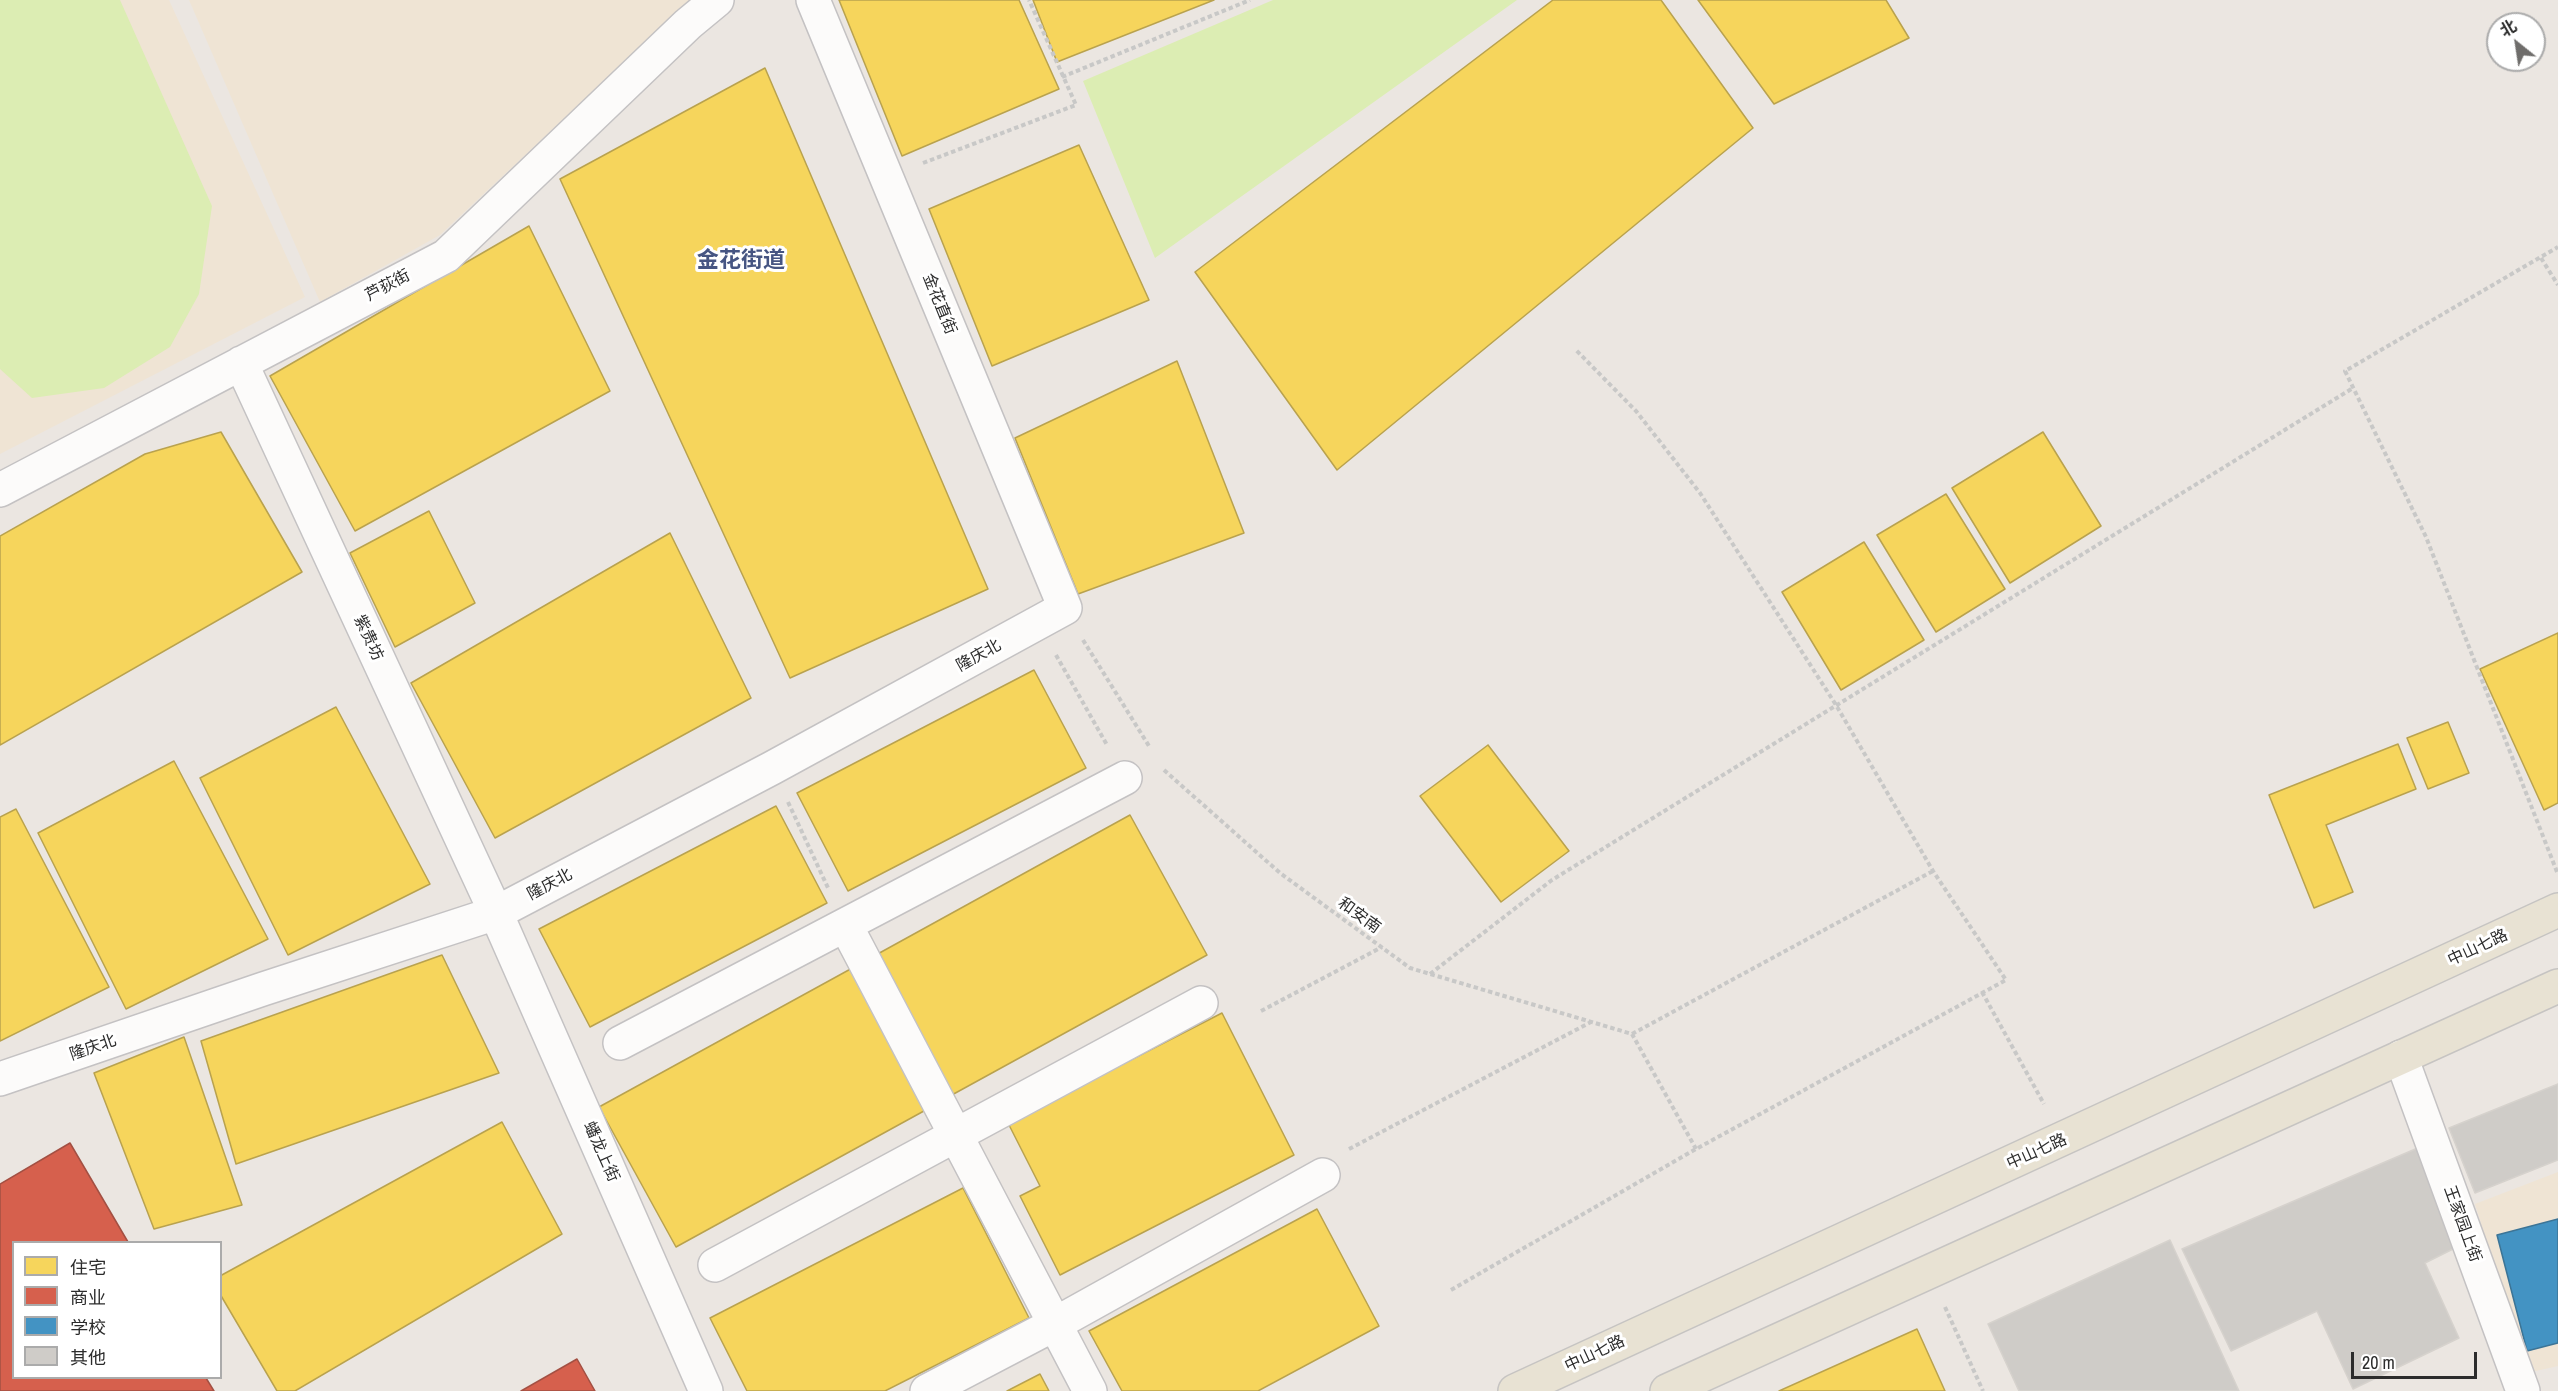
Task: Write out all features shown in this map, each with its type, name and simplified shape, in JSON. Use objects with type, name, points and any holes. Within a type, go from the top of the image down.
[{"type":"main road","name":"中山七路","points":[[1515,1391],[2558,910]]},
{"type":"main road","points":[[1667,1391],[2558,986]]},
{"type":"street","name":"芦荻街","points":[[0,489],[446,256],[688,24],[717,0]]},
{"type":"street","name":"金花直街","points":[[813,0],[886,177],[1051,616]]},
{"type":"street","name":"紫贵坊","points":[[241,363],[496,913]]},
{"type":"street","name":"隆庆北","points":[[0,1079],[263,989],[496,913],[772,768],[1051,616]]},
{"type":"street","points":[[620,1043],[1125,778]]},
{"type":"street","name":"蟠龙上街","points":[[496,913],[706,1391]]},
{"type":"street","points":[[846,926],[1090,1391]]},
{"type":"street","points":[[715,1265],[1201,1003]]},
{"type":"street","name":"王家园上街","points":[[2401,1057],[2523,1391]]},
{"type":"street","points":[[927,1391],[1055,1324],[1332,1164]]},
{"type":"path","points":[[886,177],[1076,105],[1029,0]]},
{"type":"path","points":[[1062,77],[1250,0]]},
{"type":"path","points":[[2558,247],[2345,371],[2426,537],[2558,875]]},
{"type":"path","points":[[2541,258],[2558,285]]},
{"type":"path","points":[[1452,1290],[1696,1149],[2006,980],[1933,871],[1836,705],[1700,493],[1636,411],[1575,349]]},
{"type":"path","points":[[1430,974],[1552,880],[2353,388]]},
{"type":"path","points":[[1051,616],[1119,701],[1149,747]]},
{"type":"path","points":[[1051,616],[1125,778]]},
{"type":"path","name":"和安南","points":[[1161,766],[1167,775],[1280,873],[1410,969],[1632,1034]]},
{"type":"path","points":[[772,768],[846,926]]},
{"type":"path","points":[[1696,1149],[1632,1034],[1933,871]]},
{"type":"path","points":[[1261,1011],[1382,947]]},
{"type":"path","points":[[1982,992],[2063,1140]]},
{"type":"path","points":[[1332,1164],[1591,1022]]},
{"type":"path","points":[[1929,1271],[1983,1391]]},
{"type":"shaded area","points":[[0,0],[169,0],[305,297],[0,454]]},
{"type":"shaded area","points":[[189,0],[690,0],[440,235],[320,302]]},
{"type":"shaded area","points":[[2558,1172],[2558,1366],[2527,1373],[2475,1204]]},
{"type":"green space","points":[[0,0],[120,0],[212,206],[199,294],[170,347],[104,388],[32,398],[0,369]]},
{"type":"green space","points":[[1273,0],[1517,0],[1155,258],[1083,81]]},
{"type":"building: 住宅","points":[[839,0],[1019,0],[1059,89],[902,156]]},
{"type":"building: 住宅","points":[[1033,0],[1214,0],[1057,62]]},
{"type":"building: 住宅","points":[[1553,0],[1661,0],[1753,128],[1337,470],[1195,272]]},
{"type":"building: 住宅","points":[[1698,0],[1886,0],[1909,38],[1774,104]]},
{"type":"building: 住宅","points":[[765,68],[988,589],[790,678],[560,179]]},
{"type":"building: 住宅","points":[[1079,145],[1149,300],[992,366],[929,209]]},
{"type":"building: 住宅","points":[[529,226],[610,391],[355,531],[270,376]]},
{"type":"building: 住宅","points":[[1177,361],[1244,533],[1078,594],[1015,438]]},
{"type":"building: 住宅","points":[[221,432],[302,572],[0,745],[0,536],[145,454]]},
{"type":"building: 住宅","points":[[2043,432],[2101,526],[2010,583],[1952,488]]},
{"type":"building: 住宅","points":[[1946,494],[2005,589],[1936,632],[1877,535]]},
{"type":"building: 住宅","points":[[429,511],[475,603],[395,647],[350,553]]},
{"type":"building: 住宅","points":[[670,533],[751,698],[495,838],[411,683]]},
{"type":"building: 住宅","points":[[1864,542],[1924,640],[1841,690],[1782,592]]},
{"type":"building: 住宅","points":[[2558,633],[2558,803],[2544,810],[2480,669]]},
{"type":"building: 住宅","points":[[1034,670],[1086,768],[848,891],[797,793]]},
{"type":"building: 住宅","points":[[336,707],[430,884],[288,955],[200,778]]},
{"type":"building: 住宅","points":[[2448,722],[2469,773],[2428,789],[2407,738]]},
{"type":"building: 住宅","points":[[2398,744],[2416,789],[2326,825],[2353,892],[2314,908],[2269,795]]},
{"type":"building: 住宅","points":[[1488,745],[1569,851],[1501,902],[1420,796]]},
{"type":"building: 住宅","points":[[174,761],[268,939],[126,1009],[38,833]]},
{"type":"building: 住宅","points":[[776,806],[827,903],[590,1027],[539,929]]},
{"type":"building: 住宅","points":[[16,809],[109,987],[0,1041],[0,817]]},
{"type":"building: 住宅","points":[[1130,815],[1207,955],[950,1096],[874,956]]},
{"type":"building: 住宅","points":[[442,955],[499,1073],[236,1164],[201,1041]]},
{"type":"building: 住宅","points":[[856,966],[933,1106],[676,1247],[599,1107]]},
{"type":"building: 住宅","points":[[1222,1013],[1294,1155],[1060,1275],[1020,1196],[1040,1186],[1008,1123]]},
{"type":"building: 住宅","points":[[184,1037],[242,1205],[154,1229],[94,1073]]},
{"type":"building: 住宅","points":[[502,1122],[562,1234],[295,1391],[277,1391],[222,1297],[222,1275]]},
{"type":"building: 住宅","points":[[963,1188],[1029,1318],[885,1391],[747,1391],[710,1318]]},
{"type":"building: 住宅","points":[[1317,1209],[1379,1326],[1258,1391],[1122,1391],[1089,1331]]},
{"type":"building: 住宅","points":[[1917,1329],[1945,1391],[1779,1391]]},
{"type":"building: 住宅","points":[[1040,1374],[1049,1391],[1007,1391]]},
{"type":"building: 商业","points":[[70,1143],[127,1241],[12,1241],[12,1379],[207,1379],[214,1391],[0,1391],[0,1184]]},
{"type":"building: 商业","points":[[577,1359],[595,1391],[521,1391]]},
{"type":"building: 学校","points":[[2558,1219],[2558,1343],[2527,1351],[2497,1235]]},
{"type":"building: 其他","points":[[2558,1084],[2558,1160],[2475,1193],[2449,1128]]},
{"type":"building: 其他","points":[[2420,1147],[2463,1244],[2425,1263],[2459,1338],[2353,1389],[2317,1311],[2231,1351],[2182,1249]]},
{"type":"building: 其他","points":[[2170,1240],[2239,1391],[2019,1391],[1988,1324]]},
{"type":"district","name":"金花街道","points":[[741,261]]}]
